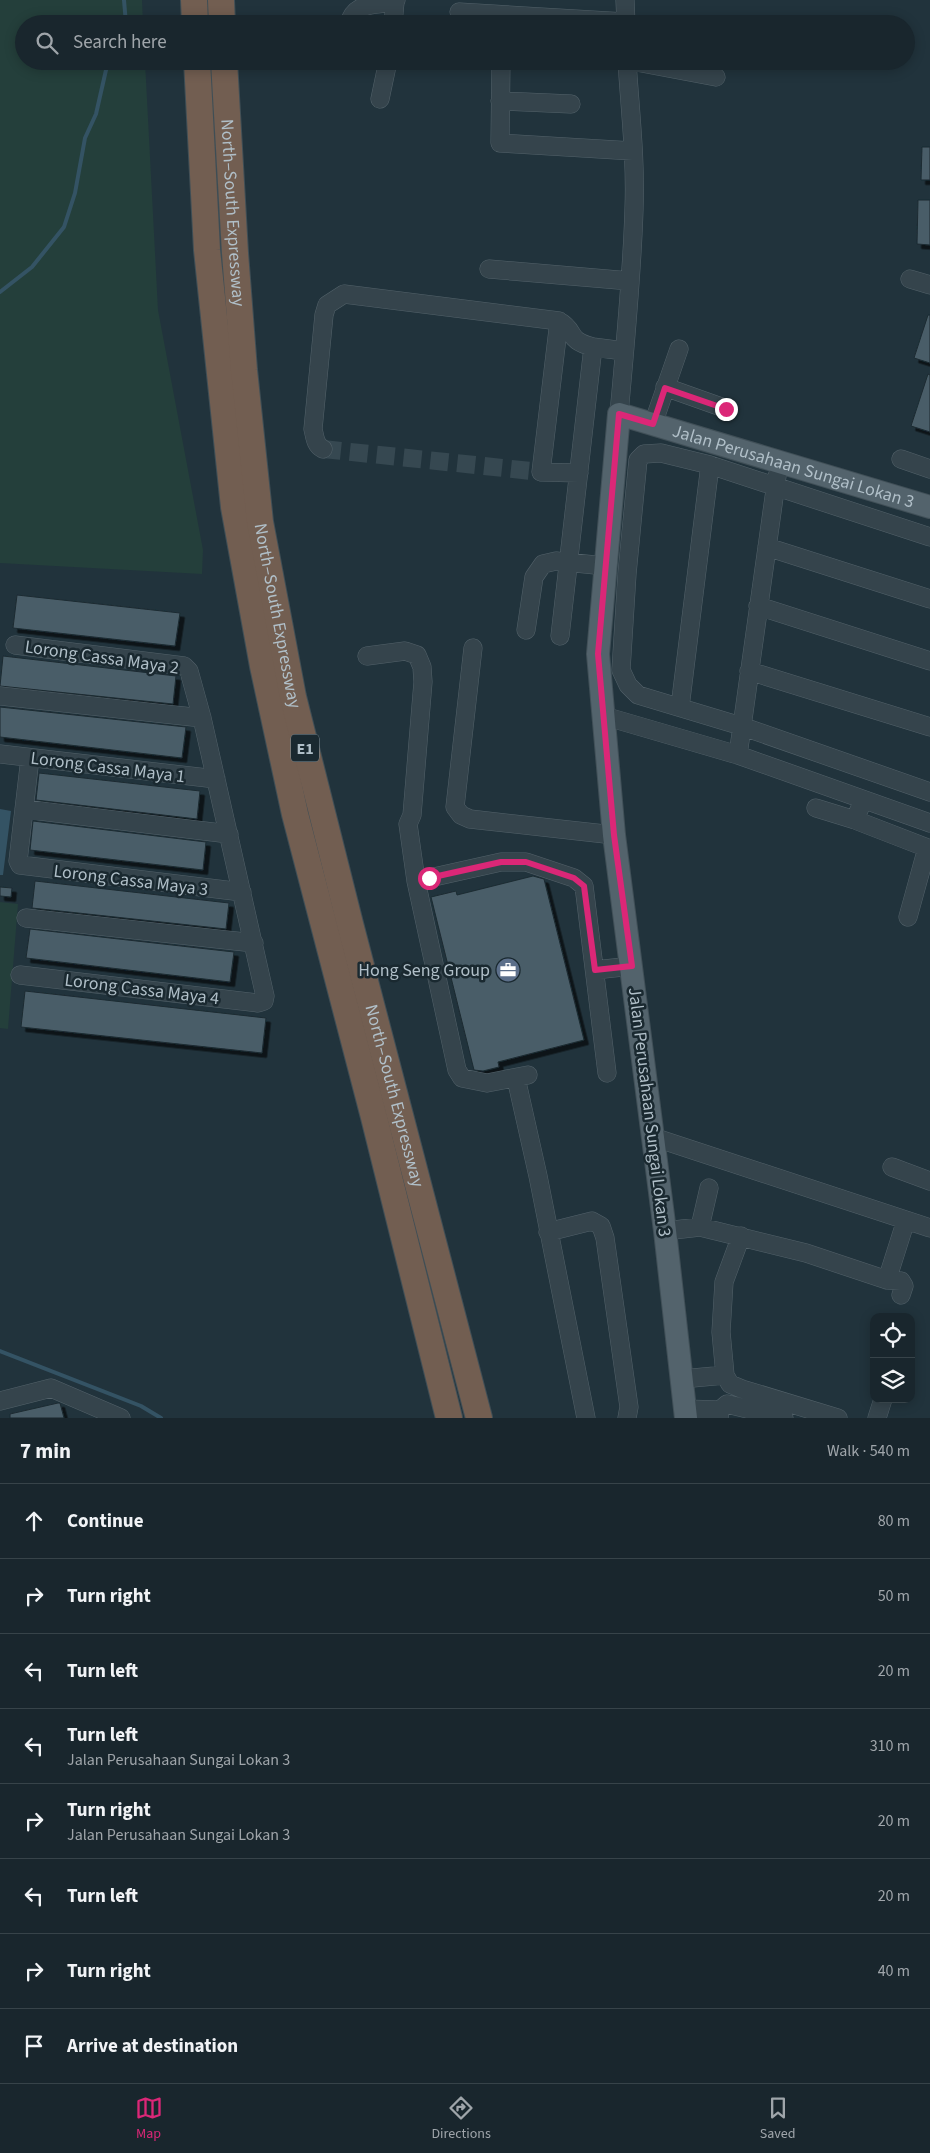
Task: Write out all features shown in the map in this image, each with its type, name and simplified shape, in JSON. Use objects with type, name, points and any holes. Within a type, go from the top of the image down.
[{"type":"highway","points":[[194,0],[195,15]]},
{"type":"highway","points":[[221,0],[222,15]]},
{"type":"highway","name":"North–South Expressway","points":[[197,70],[207,250],[234,507],[263,666],[294,814],[371,1108],[449,1418]]},
{"type":"highway","name":"North–South Expressway","points":[[225,70],[244,379],[260,522],[293,697],[352,933],[479,1418]]},
{"type":"main road","name":"Jalan Perusahaan Sungai Lokan 3","points":[[685,1413],[665,1231],[614,835],[598,654],[619,414],[930,507]]},
{"type":"street","points":[[625,0],[626,15]]},
{"type":"street","points":[[351,15],[357,8],[395,1],[394,15]]},
{"type":"street","points":[[459,12],[477,15]]},
{"type":"street","points":[[380,99],[386,70]]},
{"type":"street","points":[[501,70],[500,143],[633,151]]},
{"type":"street","points":[[619,414],[634,208],[633,151],[628,70]]},
{"type":"street","points":[[679,70],[716,77]]},
{"type":"street","points":[[500,101],[572,104]]},
{"type":"street","points":[[489,269],[630,281]]},
{"type":"street","points":[[910,279],[930,285]]},
{"type":"street","points":[[323,449],[318,446],[315,440],[313,428],[324,315],[327,305],[344,294],[559,321],[566,325],[579,343],[624,351]]},
{"type":"street","points":[[559,321],[541,472],[579,473]]},
{"type":"street","points":[[560,636],[593,347]]},
{"type":"street","points":[[653,424],[679,349]]},
{"type":"street","points":[[665,388],[726,409]]},
{"type":"street","points":[[930,537],[710,465],[661,453],[644,454],[638,460],[627,574],[621,670],[628,685],[638,695],[741,726],[930,792]]},
{"type":"street","points":[[901,459],[930,469]]},
{"type":"street","points":[[738,750],[779,463]]},
{"type":"street","points":[[680,707],[710,465]]},
{"type":"street","points":[[767,547],[930,599]]},
{"type":"street","points":[[526,630],[534,577],[538,568],[543,564],[556,560],[605,566]]},
{"type":"street","points":[[758,606],[930,661]]},
{"type":"street","name":"Lorong Cassa Maya 2","points":[[15,645],[184,666],[189,671],[202,718]]},
{"type":"street","points":[[473,648],[454,808],[460,815],[470,819],[614,835]]},
{"type":"street","points":[[367,656],[405,651],[417,655],[422,667],[423,682],[412,815],[408,824],[416,881],[456,1070],[462,1078],[487,1083],[522,1077],[548,1232],[586,1418]]},
{"type":"street","points":[[749,671],[930,727]]},
{"type":"street","points":[[0,696],[202,718],[254,943],[26,918]]},
{"type":"street","points":[[604,716],[738,750],[863,800],[930,823]]},
{"type":"street","name":"Lorong Cassa Maya 1","points":[[0,754],[216,779]]},
{"type":"street","points":[[30,758],[24,809],[229,834]]},
{"type":"street","points":[[855,820],[863,800]]},
{"type":"street","points":[[816,808],[855,820],[928,848],[908,917]]},
{"type":"street","name":"Lorong Cassa Maya 3","points":[[24,809],[18,861],[20,865],[242,892]]},
{"type":"street","points":[[416,881],[501,862],[526,862],[574,878],[584,886],[607,1073]]},
{"type":"street","name":"Lorong Cassa Maya 4","points":[[20,975],[258,1003],[264,1001],[265,996],[254,943]]},
{"type":"street","points":[[595,970],[632,966]]},
{"type":"street","points":[[653,1137],[905,1226]]},
{"type":"street","points":[[892,1167],[930,1182]]},
{"type":"street","points":[[755,1182],[905,1226],[930,1230]]},
{"type":"street","points":[[700,1227],[710,1188]]},
{"type":"street","points":[[548,1232],[592,1221],[601,1226],[605,1238],[629,1407],[627,1418]]},
{"type":"street","points":[[887,1280],[905,1226]]},
{"type":"street","points":[[665,1231],[700,1227],[806,1253],[887,1280],[901,1281],[904,1286],[901,1295]]},
{"type":"street","points":[[741,1236],[724,1282],[721,1332],[725,1375],[730,1384],[742,1389],[838,1418]]},
{"type":"street","points":[[682,1379],[725,1375]]},
{"type":"street","points":[[0,1401],[51,1388],[122,1418]]},
{"type":"street","points":[[877,1418],[882,1403]]},
{"type":"street","points":[[685,1413],[720,1414],[727,1404],[784,1418]]},
{"type":"green space","points":[[0,0],[142,0],[143,15],[15,15],[15,70],[145,70],[158,310],[203,550],[202,574],[0,563]]},
{"type":"green space","points":[[0,902],[18,904],[8,1029],[0,1028]]},
{"type":"water","points":[[0,809],[11,811],[3,875],[0,875]]},
{"type":"building","points":[[922,147],[930,147],[930,180],[921,180]]},
{"type":"building","points":[[918,200],[930,200],[930,245],[917,244]]},
{"type":"building","points":[[928,315],[930,315],[930,363],[914,358]]},
{"type":"building","points":[[928,374],[930,375],[930,432],[911,426]]},
{"type":"building","points":[[17,595],[180,613],[175,646],[13,628]]},
{"type":"building","points":[[3,656],[176,676],[173,704],[0,686]]},
{"type":"building","points":[[0,707],[186,727],[182,758],[0,737]]},
{"type":"building","points":[[39,773],[200,791],[197,819],[36,800]]},
{"type":"building","points":[[33,821],[206,842],[203,870],[30,850]]},
{"type":"building","name":"Hong Seng Group","points":[[533,876],[544,879],[584,1040],[498,1062],[499,1067],[483,1071],[474,1070],[431,897],[456,891],[457,895]]},
{"type":"building","points":[[35,881],[229,903],[226,929],[32,908]]},
{"type":"building","points":[[0,887],[12,888],[11,897],[0,896]]},
{"type":"building","points":[[30,929],[234,952],[230,982],[26,958]]},
{"type":"building","points":[[25,991],[266,1018],[262,1053],[21,1027]]},
{"type":"building","points":[[60,1403],[64,1418],[10,1418],[10,1414]]},
{"type":"waterway","points":[[124,0],[125,15]]},
{"type":"waterway","points":[[0,292],[32,267],[64,227],[75,193],[85,138],[96,114],[106,70]]},
{"type":"waterway","points":[[0,1351],[141,1406],[161,1418]]},
{"type":"tunnel","points":[[323,449],[541,472]]},
{"type":"place","name":"Hong Seng Group","points":[[508,970]]},
{"type":"route","points":[[429,878],[501,862],[526,862],[574,878],[584,886],[595,970],[632,966],[614,835],[598,654],[619,414],[653,424],[665,388],[726,409]]}]
